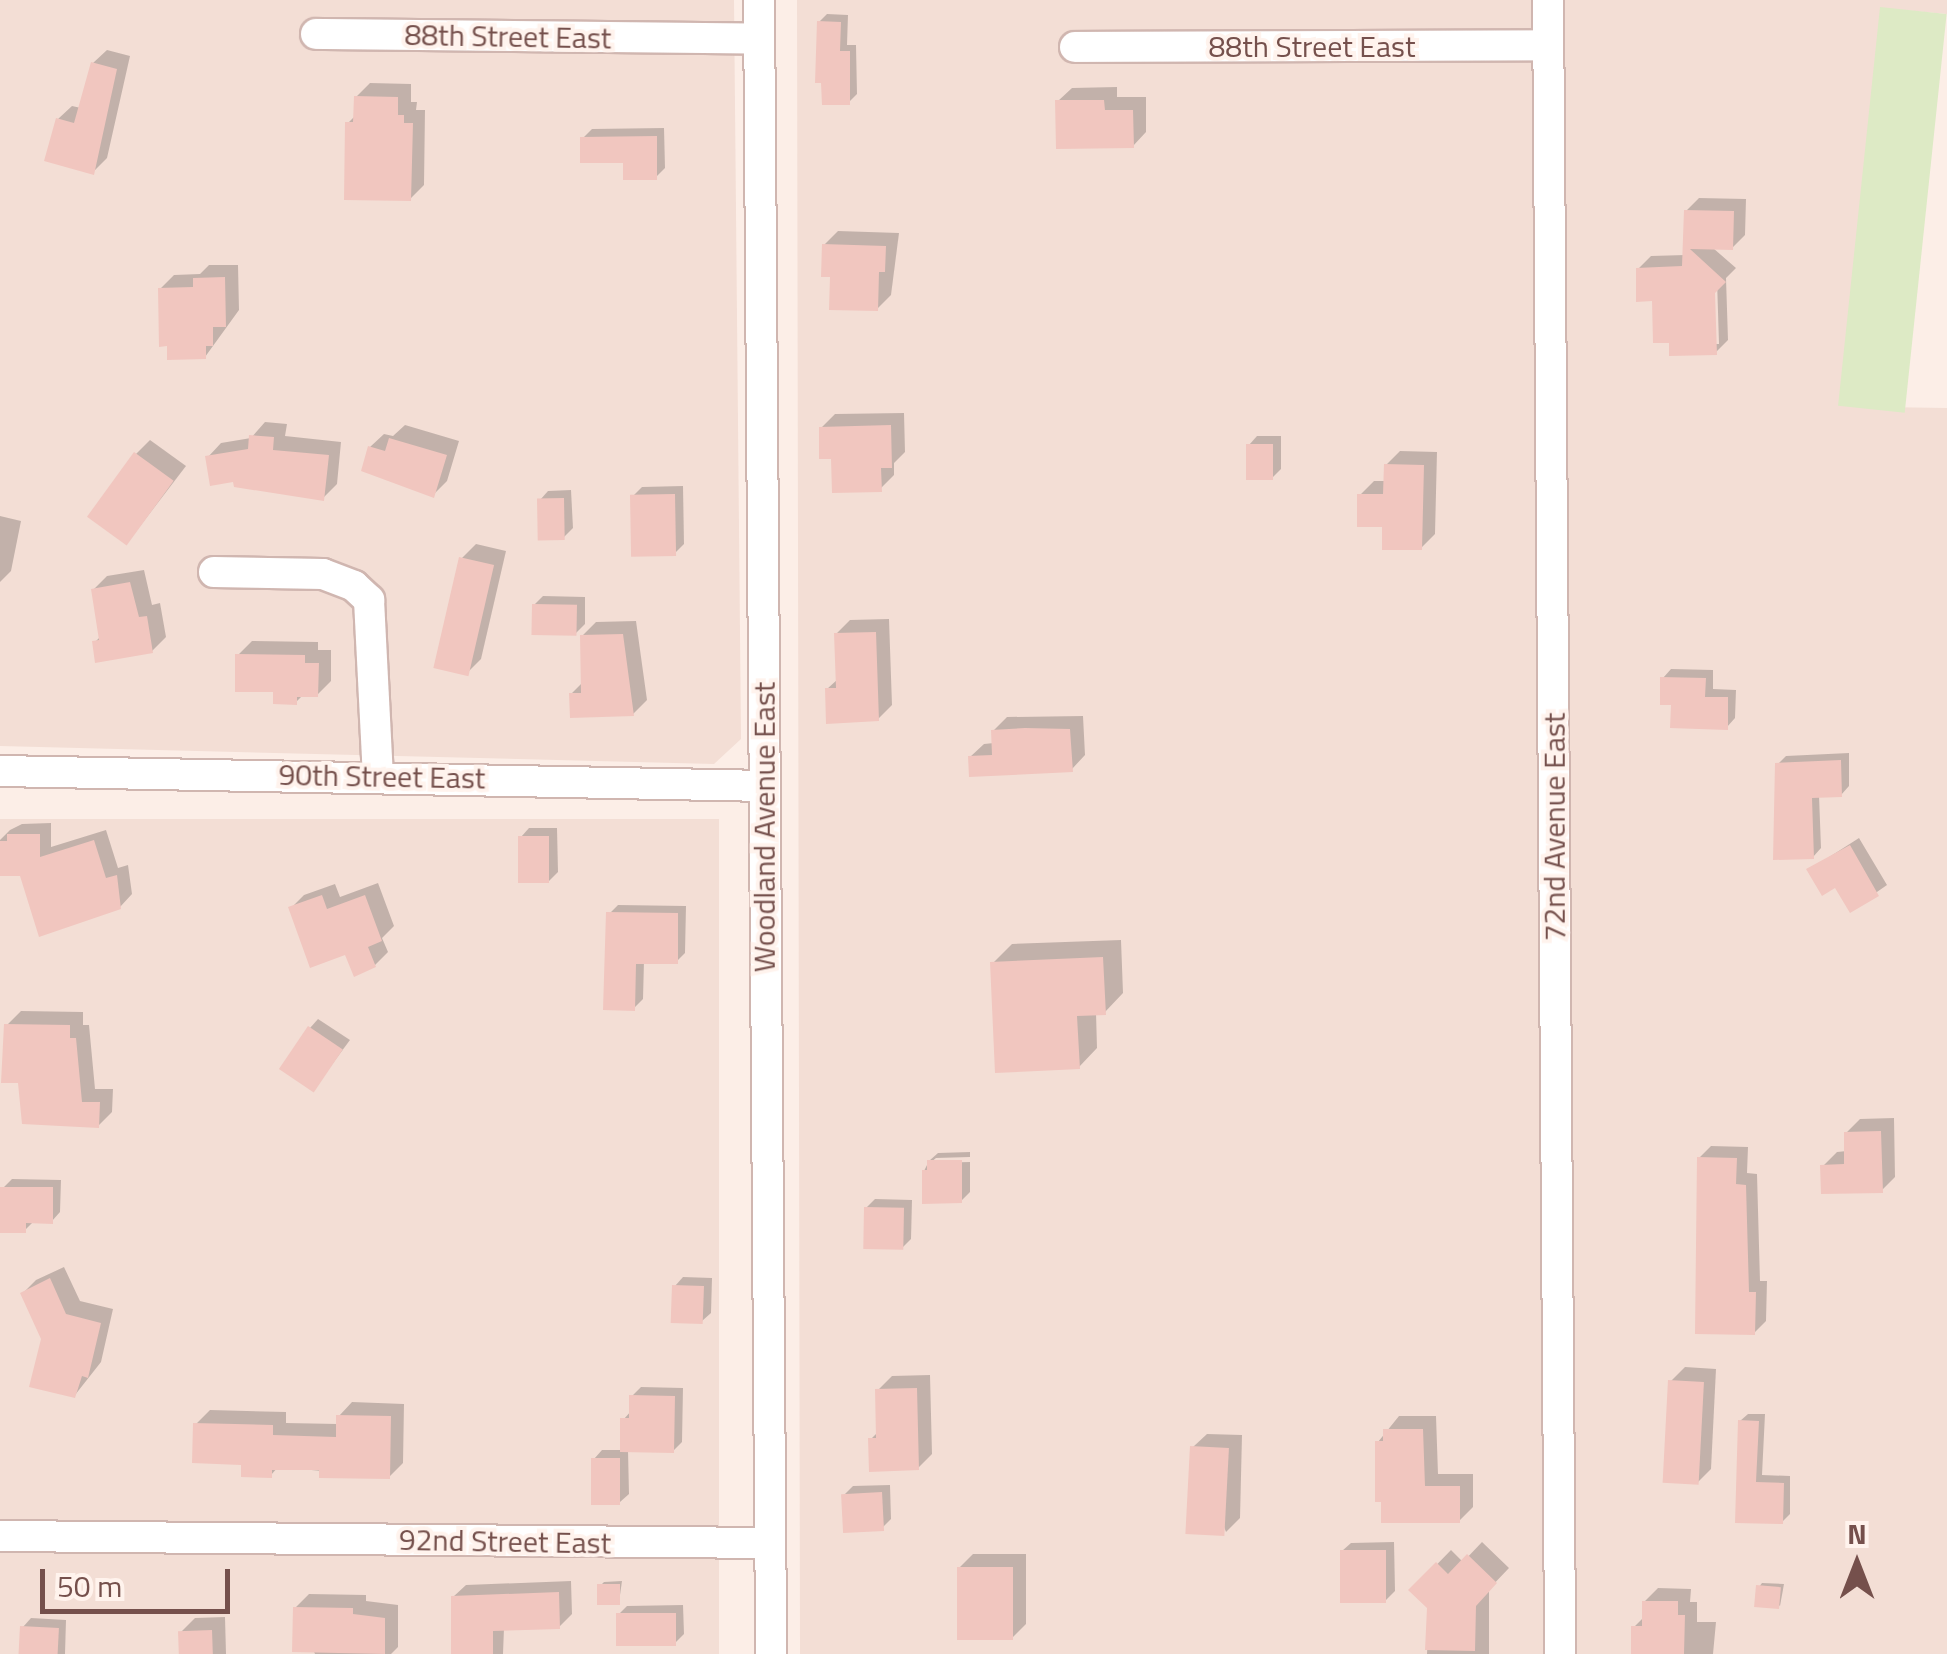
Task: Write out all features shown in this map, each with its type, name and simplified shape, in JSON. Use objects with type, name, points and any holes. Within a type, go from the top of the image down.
[{"type":"street","name":"Woodland Avenue East","points":[[759,0],[771,1654]]},
{"type":"street","name":"72nd Avenue East","points":[[1548,0],[1560,1654]]},
{"type":"street","name":"88th Street East","points":[[316,34],[759,39]]},
{"type":"street","name":"88th Street East","points":[[1075,47],[1548,45]]},
{"type":"street","points":[[214,572],[323,574],[354,586],[370,600],[378,776]]},
{"type":"street","name":"90th Street East","points":[[0,771],[764,786]]},
{"type":"street","name":"92nd Street East","points":[[0,1536],[770,1543]]},
{"type":"shaded area","points":[[0,0],[734,0],[741,739],[714,764],[0,746]]},
{"type":"shaded area","points":[[797,0],[1947,0],[1947,14],[1880,8],[1881,407],[1947,408],[1947,1654],[800,1654]]},
{"type":"shaded area","points":[[0,819],[719,819],[719,1654],[0,1654]]},
{"type":"green space","points":[[1880,7],[1947,14],[1905,413],[1838,406]]},
{"type":"building","points":[[817,21],[841,22],[840,51],[850,51],[850,105],[822,105],[821,83],[815,83]]},
{"type":"building","points":[[91,62],[117,69],[94,175],[44,161],[56,118],[74,123]]},
{"type":"building","points":[[354,96],[398,97],[398,115],[404,115],[404,123],[413,123],[411,201],[344,200],[345,122],[353,122]]},
{"type":"building","points":[[1055,100],[1104,100],[1105,110],[1133,110],[1134,148],[1056,149]]},
{"type":"building","points":[[657,136],[657,180],[623,180],[623,163],[580,163],[580,137]]},
{"type":"building","points":[[1684,210],[1734,211],[1733,250],[1690,249],[1726,282],[1715,293],[1717,355],[1669,356],[1669,343],[1653,343],[1652,301],[1636,302],[1636,268],[1682,266]]},
{"type":"building","points":[[822,244],[886,246],[885,272],[879,272],[878,311],[829,310],[830,277],[821,277]]},
{"type":"building","points":[[225,277],[226,327],[213,327],[213,346],[206,346],[206,359],[167,360],[167,346],[159,347],[158,288],[193,287],[193,278]]},
{"type":"building","points":[[891,425],[892,468],[881,468],[882,492],[832,493],[831,459],[819,459],[819,427]]},
{"type":"building","points":[[249,435],[274,437],[273,450],[329,455],[324,501],[234,487],[233,482],[210,486],[205,456],[248,449]]},
{"type":"building","points":[[389,438],[447,455],[434,498],[361,471],[368,446],[385,451]]},
{"type":"building","points":[[1246,444],[1273,444],[1273,480],[1246,480]]},
{"type":"building","points":[[134,452],[174,481],[127,546],[87,517]]},
{"type":"building","points":[[1384,464],[1424,465],[1422,550],[1382,550],[1382,527],[1357,527],[1357,494],[1383,494]]},
{"type":"building","points":[[675,494],[676,556],[631,557],[630,495]]},
{"type":"building","points":[[537,498],[564,498],[565,540],[538,540]]},
{"type":"building","points":[[459,557],[494,565],[468,676],[433,668]]},
{"type":"building","points":[[130,582],[139,617],[147,616],[153,653],[95,663],[92,641],[99,640],[91,589]]},
{"type":"building","points":[[532,604],[577,605],[576,636],[531,635]]},
{"type":"building","points":[[876,632],[879,721],[826,724],[825,688],[836,688],[834,633]]},
{"type":"building","points":[[623,634],[634,716],[570,718],[569,693],[581,693],[580,635]]},
{"type":"building","points":[[235,654],[305,655],[305,663],[319,663],[318,697],[297,697],[297,705],[273,704],[273,692],[235,692]]},
{"type":"building","points":[[1660,677],[1706,678],[1705,697],[1728,697],[1728,730],[1670,728],[1671,705],[1660,705]]},
{"type":"building","points":[[1070,729],[1073,772],[969,777],[968,756],[992,755],[991,730]]},
{"type":"building","points":[[1841,760],[1842,797],[1812,798],[1814,859],[1773,860],[1775,763]]},
{"type":"building","points":[[7,834],[40,834],[40,857],[94,840],[106,878],[117,875],[121,909],[39,937],[20,876],[0,876],[0,841],[7,841]]},
{"type":"building","points":[[518,836],[549,836],[549,883],[518,883]]},
{"type":"building","points":[[1850,845],[1879,896],[1850,913],[1835,888],[1822,896],[1806,869]]},
{"type":"building","points":[[322,895],[327,909],[365,895],[382,941],[368,947],[376,967],[354,977],[345,955],[310,968],[288,907]]},
{"type":"building","points":[[606,912],[678,913],[678,964],[636,964],[635,1011],[603,1010]]},
{"type":"building","points":[[1103,957],[1106,1015],[1077,1016],[1080,1069],[995,1073],[990,962]]},
{"type":"building","points":[[4,1024],[70,1025],[70,1038],[76,1038],[82,1102],[100,1102],[99,1128],[22,1124],[18,1083],[1,1083]]},
{"type":"building","points":[[308,1026],[343,1049],[314,1093],[279,1069]]},
{"type":"building","points":[[1881,1131],[1883,1193],[1821,1194],[1820,1165],[1844,1164],[1844,1132]]},
{"type":"building","points":[[1697,1157],[1737,1158],[1736,1184],[1746,1185],[1749,1292],[1756,1292],[1755,1335],[1695,1334]]},
{"type":"building","points":[[927,1160],[962,1160],[962,1203],[922,1204],[922,1170],[927,1170]]},
{"type":"building","points":[[0,1187],[53,1187],[53,1224],[26,1223],[26,1233],[0,1233]]},
{"type":"building","points":[[864,1207],[904,1208],[903,1250],[863,1249]]},
{"type":"building","points":[[50,1278],[66,1314],[101,1323],[88,1378],[82,1376],[75,1398],[29,1387],[41,1339],[20,1293]]},
{"type":"building","points":[[672,1285],[704,1286],[703,1324],[671,1323]]},
{"type":"building","points":[[1668,1380],[1704,1382],[1699,1485],[1663,1483]]},
{"type":"building","points":[[917,1388],[919,1470],[869,1472],[868,1438],[876,1438],[875,1389]]},
{"type":"building","points":[[629,1395],[675,1396],[674,1453],[620,1452],[620,1418],[629,1418]]},
{"type":"building","points":[[336,1415],[391,1416],[390,1479],[319,1478],[319,1470],[272,1470],[272,1478],[241,1477],[241,1465],[192,1463],[193,1423],[273,1425],[273,1435],[336,1437]]},
{"type":"building","points":[[1738,1420],[1759,1421],[1756,1482],[1784,1483],[1783,1524],[1735,1523]]},
{"type":"building","points":[[1383,1429],[1423,1429],[1425,1486],[1460,1486],[1460,1523],[1381,1523],[1381,1502],[1375,1502],[1375,1441],[1383,1441]]},
{"type":"building","points":[[1190,1446],[1229,1448],[1224,1536],[1185,1534]]},
{"type":"building","points":[[591,1458],[620,1458],[620,1505],[591,1505]]},
{"type":"building","points":[[882,1492],[884,1531],[843,1533],[841,1494]]},
{"type":"building","points":[[1340,1550],[1386,1550],[1386,1603],[1340,1603]]},
{"type":"building","points":[[1467,1554],[1497,1583],[1476,1606],[1475,1651],[1425,1650],[1427,1608],[1408,1590],[1436,1562],[1448,1574]]},
{"type":"building","points":[[957,1567],[1013,1567],[1013,1640],[957,1640]]},
{"type":"building","points":[[597,1584],[620,1584],[620,1605],[597,1605]]},
{"type":"building","points":[[1756,1585],[1781,1587],[1779,1609],[1754,1607]]},
{"type":"building","points":[[559,1592],[560,1629],[493,1631],[493,1654],[451,1654],[451,1596]]},
{"type":"building","points":[[1642,1601],[1678,1601],[1678,1615],[1685,1615],[1684,1654],[1631,1654],[1631,1626],[1642,1626]]},
{"type":"building","points":[[293,1607],[353,1608],[353,1614],[385,1618],[385,1654],[292,1652]]},
{"type":"building","points":[[616,1613],[676,1613],[676,1646],[616,1646]]},
{"type":"building","points":[[20,1626],[59,1628],[58,1654],[19,1654]]},
{"type":"building","points":[[212,1630],[213,1654],[179,1654],[178,1631]]}]
